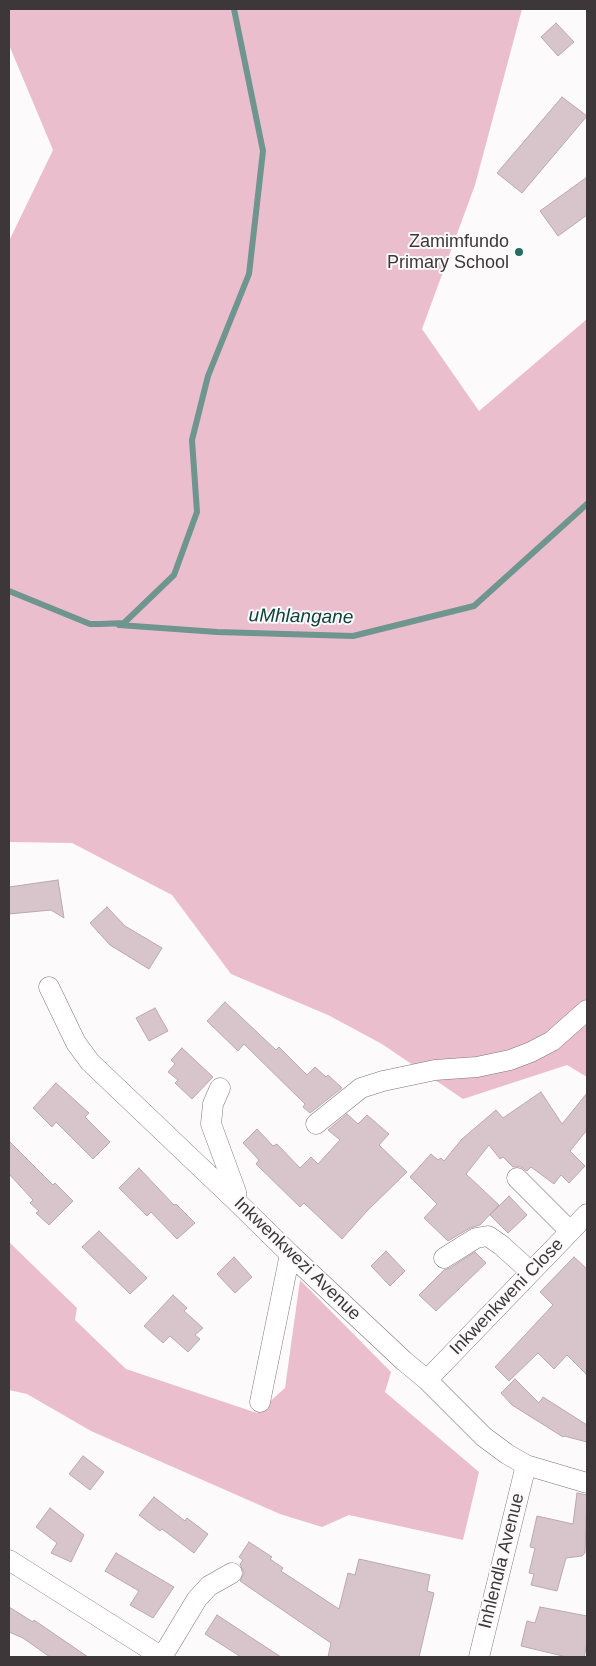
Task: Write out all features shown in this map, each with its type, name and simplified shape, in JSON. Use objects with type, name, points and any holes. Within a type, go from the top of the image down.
[{"type":"street","name":"Inkwenkwezi Avenue","points":[[49,986],[76,1043],[90,1062],[290,1254],[404,1361],[427,1380],[484,1437],[526,1465],[587,1483]]},
{"type":"street","points":[[316,1124],[361,1088],[383,1081],[435,1070],[477,1067],[499,1063],[531,1052],[552,1041],[587,1010]]},
{"type":"street","points":[[220,1088],[212,1104],[211,1124],[236,1192],[237,1202]]},
{"type":"street","points":[[517,1178],[581,1222]]},
{"type":"street","name":"Inkwenkweni Close","points":[[427,1380],[581,1222]]},
{"type":"street","points":[[444,1258],[476,1238],[488,1236],[502,1245],[531,1272]]},
{"type":"street","points":[[260,1402],[290,1254]]},
{"type":"street","name":"Inhlendla Avenue","points":[[478,1657],[526,1465]]},
{"type":"street","points":[[9,1560],[162,1657],[197,1599],[212,1584],[232,1573]]},
{"type":"shaded area","points":[[9,9],[522,9],[475,185],[422,329],[479,411],[587,319],[587,1077],[567,1065],[463,1099],[382,1044],[328,1015],[231,974],[172,895],[72,843],[9,842],[9,241],[53,150],[9,45]]},
{"type":"shaded area","points":[[9,1242],[77,1308],[75,1320],[126,1369],[257,1413],[285,1388],[300,1280],[391,1372],[385,1392],[479,1472],[463,1540],[349,1515],[322,1527],[280,1514],[91,1431],[27,1394],[9,1390]]},
{"type":"building","points":[[556,23],[574,42],[558,56],[541,37]]},
{"type":"building","points":[[562,97],[587,116],[522,193],[497,173]]},
{"type":"building","points":[[587,177],[587,215],[558,236],[540,211]]},
{"type":"building","points":[[58,880],[64,918],[51,910],[9,914],[9,887]]},
{"type":"building","points":[[107,907],[125,926],[162,948],[149,969],[110,945],[90,923]]},
{"type":"building","points":[[225,1002],[276,1050],[279,1047],[307,1075],[315,1067],[326,1077],[328,1075],[342,1088],[310,1113],[303,1107],[305,1104],[244,1044],[238,1051],[207,1021]]},
{"type":"building","points":[[155,1008],[168,1031],[149,1041],[136,1018]]},
{"type":"building","points":[[182,1048],[213,1077],[192,1099],[175,1083],[178,1080],[168,1072],[175,1064],[171,1060]]},
{"type":"building","points":[[56,1083],[89,1113],[85,1117],[110,1142],[93,1159],[56,1122],[52,1127],[33,1108]]},
{"type":"building","points":[[541,1092],[562,1124],[587,1093],[587,1130],[570,1151],[585,1166],[569,1183],[561,1175],[554,1184],[531,1167],[527,1171],[521,1167],[513,1167],[503,1157],[500,1159],[489,1145],[466,1174],[499,1205],[480,1225],[470,1228],[448,1241],[424,1218],[437,1204],[410,1177],[431,1154],[438,1160],[441,1158],[444,1161],[462,1139],[496,1110],[503,1118]]},
{"type":"building","points":[[347,1114],[358,1124],[367,1115],[389,1134],[379,1145],[407,1172],[367,1211],[342,1239],[304,1203],[300,1207],[256,1164],[259,1160],[243,1143],[257,1129],[273,1146],[277,1144],[300,1168],[311,1157],[318,1164],[340,1140],[328,1130]]},
{"type":"building","points":[[9,1141],[53,1185],[55,1183],[73,1201],[49,1225],[36,1213],[39,1211],[30,1203],[33,1200],[9,1174]]},
{"type":"building","points":[[139,1168],[174,1205],[176,1204],[195,1223],[177,1239],[151,1212],[147,1216],[119,1188]]},
{"type":"building","points":[[509,1196],[527,1215],[508,1233],[490,1215]]},
{"type":"building","points":[[99,1231],[147,1278],[130,1294],[82,1247]]},
{"type":"building","points":[[386,1251],[405,1271],[390,1286],[371,1266]]},
{"type":"building","points":[[475,1252],[486,1263],[436,1311],[419,1295],[444,1270]]},
{"type":"building","points":[[234,1257],[252,1277],[235,1293],[217,1274]]},
{"type":"building","points":[[574,1257],[587,1269],[587,1375],[567,1355],[554,1369],[538,1353],[509,1381],[495,1367],[553,1305],[540,1292]]},
{"type":"building","points":[[173,1295],[187,1308],[184,1311],[203,1328],[195,1335],[200,1339],[188,1352],[170,1336],[163,1343],[144,1326]]},
{"type":"building","points":[[515,1379],[539,1403],[543,1397],[587,1425],[587,1442],[563,1437],[512,1405],[501,1393]]},
{"type":"building","points":[[83,1456],[104,1472],[90,1490],[69,1474]]},
{"type":"building","points":[[577,1493],[587,1495],[585,1553],[582,1556],[566,1558],[557,1591],[531,1585],[534,1574],[529,1573],[535,1548],[530,1547],[537,1516],[573,1524]]},
{"type":"building","points":[[154,1497],[185,1521],[187,1518],[208,1534],[194,1553],[162,1529],[160,1531],[139,1515]]},
{"type":"building","points":[[50,1508],[84,1535],[71,1562],[51,1553],[57,1543],[36,1527]]},
{"type":"building","points":[[249,1542],[272,1557],[270,1559],[283,1568],[281,1571],[339,1609],[348,1573],[355,1575],[359,1559],[430,1575],[427,1591],[434,1593],[419,1657],[328,1657],[331,1643],[240,1581],[244,1573],[240,1564],[243,1560],[239,1557]]},
{"type":"building","points":[[116,1553],[174,1587],[153,1618],[130,1605],[139,1591],[105,1571]]},
{"type":"building","points":[[9,1607],[33,1622],[34,1620],[88,1657],[50,1657],[23,1638],[9,1632]]},
{"type":"building","points":[[540,1607],[587,1616],[587,1644],[584,1657],[567,1657],[521,1646],[527,1621],[535,1623]]},
{"type":"building","points":[[217,1615],[281,1657],[241,1657],[205,1634]]},
{"type":"waterway","points":[[100,624],[124,623],[174,575],[197,512],[192,440],[208,376],[249,274],[263,151],[234,9]]},
{"type":"waterway","name":"uMhlangane","points":[[119,625],[217,632],[353,636],[474,606],[587,504]]},
{"type":"waterway","name":"uMhlangane","points":[[9,591],[90,624],[104,624]]},
{"type":"place","name":"Zamimfundo Primary School","points":[[519,252]]}]
